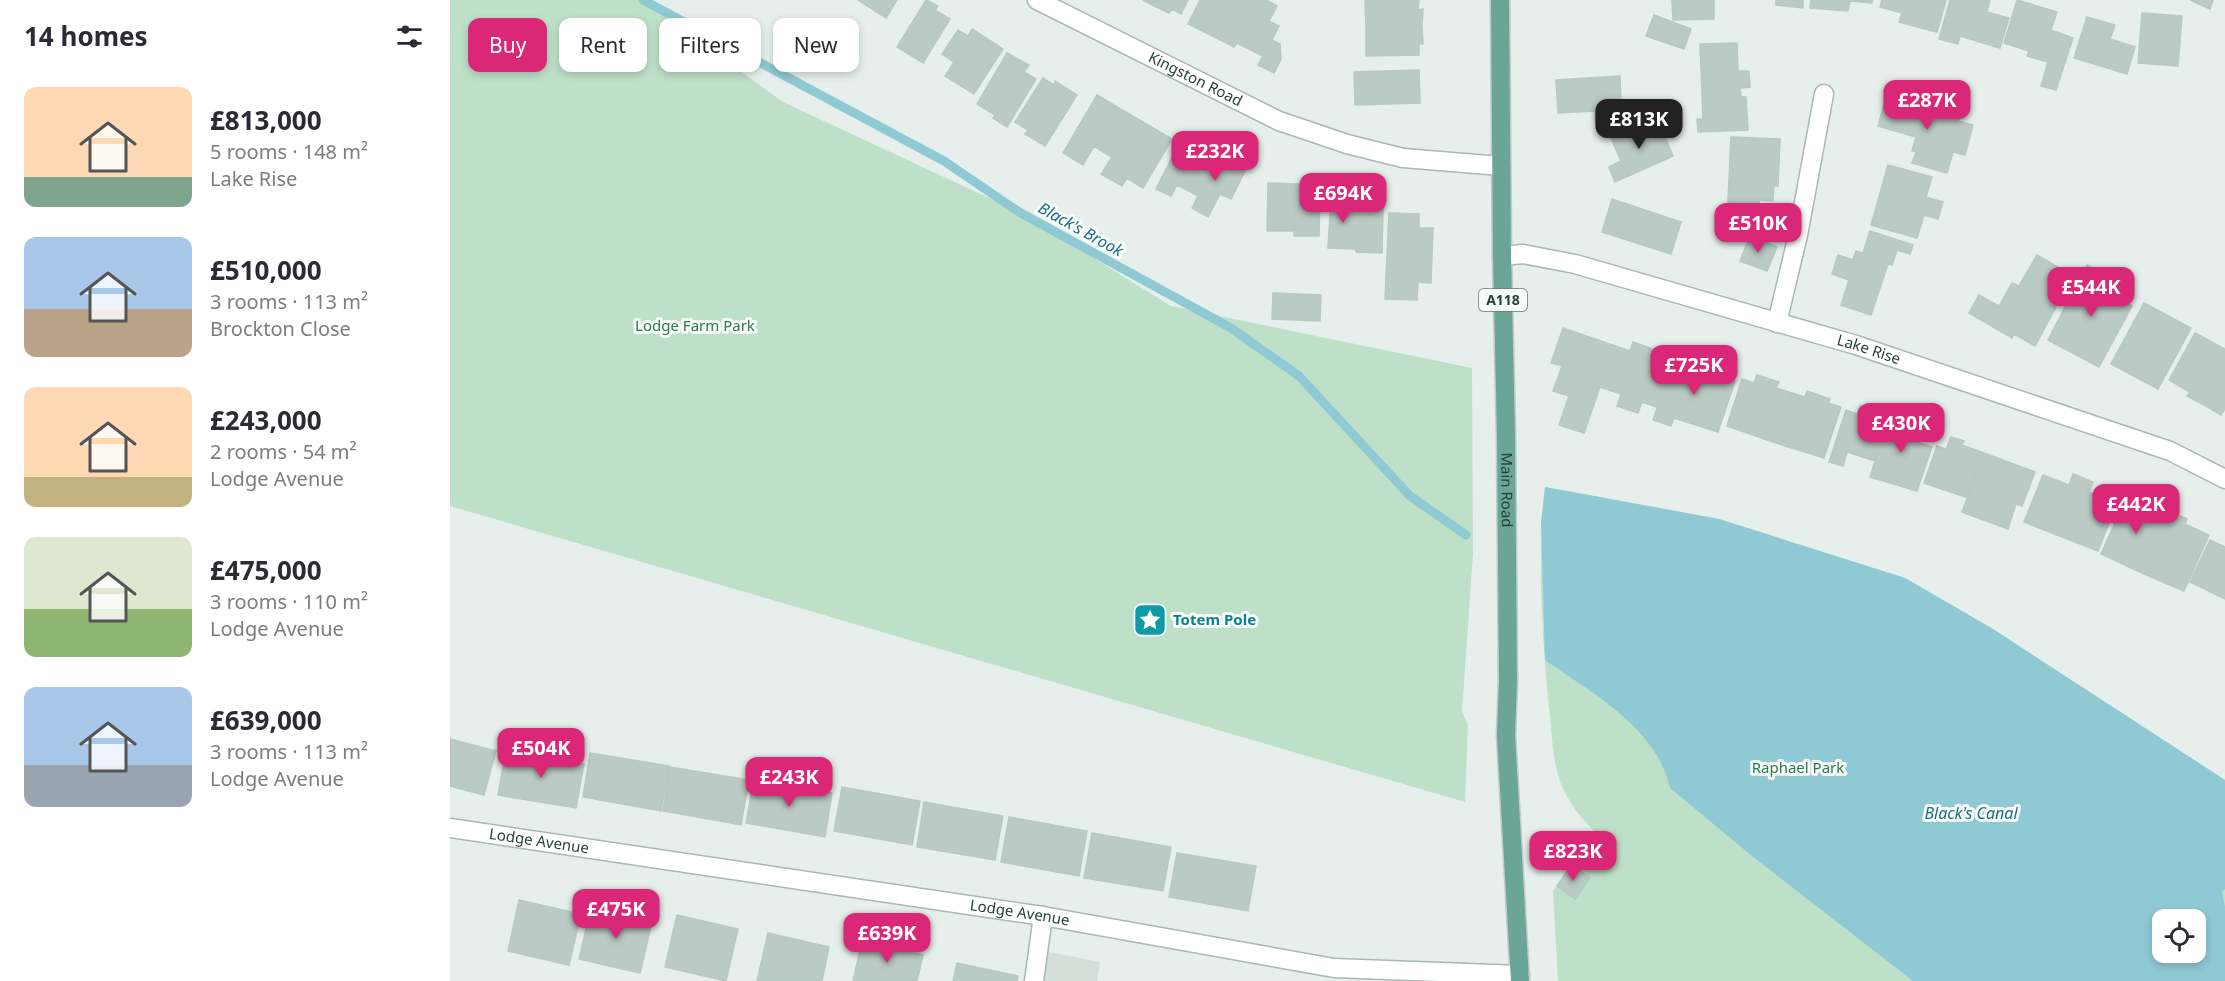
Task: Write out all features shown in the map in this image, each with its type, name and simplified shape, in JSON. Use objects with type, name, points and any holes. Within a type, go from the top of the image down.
[{"type":"main road","name":"Main Road","points":[[1500,0],[1506,435],[1508,681],[1506,735],[1520,978]]},
{"type":"street","name":"Kingston Road","points":[[1037,0],[1279,121],[1347,144],[1403,158],[1501,166]]},
{"type":"street","points":[[1777,323],[1798,235],[1824,94]]},
{"type":"street","name":"Lake Rise","points":[[1502,256],[1523,254],[1575,264],[1856,345],[2170,451],[2225,479]]},
{"type":"street","name":"Lodge Avenue","points":[[450,828],[1043,916],[1334,968],[1520,978]]},
{"type":"street","points":[[1034,981],[1043,916]]},
{"type":"shaded area","points":[[1029,948],[1100,962],[1097,981],[1024,981]]},
{"type":"green space","name":"Lodge Farm Park","points":[[450,0],[643,0],[668,18],[659,18],[659,72],[742,72],[783,102],[1019,212],[1171,306],[1472,368],[1473,553],[1462,712],[1468,725],[1465,802],[450,506]]},
{"type":"green space","name":"Black's Canal","points":[[1545,487],[1719,519],[1905,578],[1993,629],[2225,780],[2225,981],[1558,981],[1553,891],[1595,832],[1576,810],[1564,791],[1554,755],[1546,680],[1541,542]]},
{"type":"water","name":"Black's Canal","points":[[1545,487],[1719,519],[1905,578],[1993,629],[2225,780],[2225,889],[2222,892],[2225,907],[2225,981],[1913,981],[1752,856],[1670,788],[1663,767],[1652,747],[1637,730],[1602,699],[1545,660],[1541,523]]},
{"type":"building","points":[[858,0],[897,0],[886,18]]},
{"type":"building","points":[[926,0],[938,6],[935,10],[950,19],[923,63],[897,47]]},
{"type":"building","points":[[1143,0],[1157,0],[1154,6]]},
{"type":"building","points":[[1157,0],[1188,0],[1181,14],[1172,9],[1169,13],[1154,6]]},
{"type":"building","points":[[1200,0],[1239,0],[1218,39],[1188,24]]},
{"type":"building","points":[[1239,0],[1266,0],[1277,6],[1269,21],[1279,26],[1272,40],[1280,44],[1281,59],[1274,73],[1258,65],[1263,56],[1237,43],[1234,47],[1218,39]]},
{"type":"building","points":[[1419,0],[1418,10],[1423,9],[1422,26],[1366,28],[1365,1]]},
{"type":"building","points":[[1672,0],[1714,0],[1714,19],[1673,20]]},
{"type":"building","points":[[1776,0],[1803,0],[1803,8],[1776,5]]},
{"type":"building","points":[[1811,0],[1872,0],[1872,3],[1850,1],[1848,11],[1810,8]]},
{"type":"building","points":[[1882,0],[1946,0],[1937,32],[1899,22],[1902,13],[1880,7]]},
{"type":"building","points":[[1950,0],[1990,0],[1987,12],[2009,18],[2000,48],[1960,36],[1958,44],[1939,39]]},
{"type":"building","points":[[2017,0],[2057,12],[2051,30],[2073,38],[2056,90],[2041,86],[2048,62],[2027,56],[2029,51],[2004,43]]},
{"type":"building","points":[[2190,0],[2213,0],[2210,9]]},
{"type":"building","points":[[2142,13],[2182,16],[2178,66],[2138,63]]},
{"type":"building","points":[[1654,15],[1691,29],[1684,49],[1646,36]]},
{"type":"building","points":[[2087,17],[2115,25],[2110,39],[2135,47],[2127,74],[2074,58]]},
{"type":"building","points":[[1422,26],[1423,44],[1419,44],[1419,55],[1366,56],[1366,28]]},
{"type":"building","points":[[972,29],[1003,49],[974,94],[945,76],[954,62],[942,54],[958,30],[968,36]]},
{"type":"building","points":[[1737,43],[1738,71],[1749,71],[1750,87],[1740,88],[1741,97],[1746,97],[1748,130],[1698,132],[1697,119],[1703,119],[1700,44]]},
{"type":"building","points":[[1007,53],[1029,65],[1024,72],[1036,79],[1007,127],[993,118],[995,115],[977,104]]},
{"type":"building","points":[[1419,70],[1420,103],[1355,105],[1354,72]]},
{"type":"building","points":[[1620,76],[1621,107],[1617,108],[1617,127],[1596,128],[1595,111],[1558,113],[1556,80]]},
{"type":"building","points":[[1043,78],[1054,85],[1055,81],[1077,95],[1045,146],[1025,134],[1028,130],[1015,122]]},
{"type":"building","points":[[1888,89],[1912,96],[1908,109],[1926,115],[1928,106],[1962,116],[1958,121],[1973,125],[1965,155],[1953,152],[1947,173],[1912,163],[1916,152],[1912,151],[1916,137],[1878,126]]},
{"type":"building","points":[[1097,95],[1124,111],[1100,150],[1094,146],[1083,165],[1063,153]]},
{"type":"building","points":[[1124,111],[1172,139],[1143,188],[1127,178],[1122,186],[1101,174],[1112,157],[1100,150]]},
{"type":"building","points":[[1659,122],[1673,156],[1615,182],[1609,167],[1621,161],[1611,138],[1636,126],[1638,131]]},
{"type":"building","points":[[1731,137],[1780,139],[1778,186],[1774,186],[1773,201],[1759,200],[1758,223],[1727,222]]},
{"type":"building","points":[[1180,142],[1190,147],[1192,142],[1208,150],[1187,190],[1177,185],[1171,196],[1156,189]]},
{"type":"building","points":[[1208,150],[1246,169],[1231,199],[1220,194],[1208,217],[1192,208],[1198,196],[1187,190]]},
{"type":"building","points":[[1888,165],[1932,177],[1926,197],[1943,202],[1938,219],[1924,215],[1917,238],[1871,225]]},
{"type":"building","points":[[1268,183],[1295,184],[1294,231],[1267,231]]},
{"type":"building","points":[[1295,184],[1308,184],[1308,190],[1320,190],[1319,236],[1294,236]]},
{"type":"building","points":[[1331,198],[1359,200],[1356,249],[1328,248]]},
{"type":"building","points":[[1612,199],[1681,222],[1671,254],[1602,232]]},
{"type":"building","points":[[1359,200],[1369,200],[1369,207],[1383,207],[1382,253],[1356,252]]},
{"type":"building","points":[[1389,213],[1419,214],[1419,228],[1433,228],[1431,283],[1418,282],[1417,300],[1385,299]]},
{"type":"building","points":[[1870,231],[1913,245],[1910,254],[1897,250],[1892,265],[1888,264],[1871,315],[1841,305],[1849,280],[1832,274],[1838,255],[1853,260],[1856,251],[1863,253]]},
{"type":"building","points":[[1750,236],[1777,247],[1767,271],[1740,261]]},
{"type":"building","points":[[2037,255],[2068,273],[2050,304],[2056,307],[2035,346],[2014,334],[2012,338],[1969,313],[1979,295],[1999,306],[2012,283],[2019,286]]},
{"type":"building","points":[[2087,265],[2118,281],[2111,294],[2132,306],[2099,367],[2048,340]]},
{"type":"building","points":[[1273,293],[1321,295],[1320,321],[1272,319]]},
{"type":"building","points":[[2144,303],[2191,328],[2158,389],[2111,364]]},
{"type":"building","points":[[1563,328],[1630,351],[1633,342],[1656,350],[1654,355],[1673,362],[1657,407],[1642,402],[1638,413],[1617,406],[1621,394],[1600,387],[1584,433],[1559,425],[1569,396],[1553,391],[1562,366],[1551,363]]},
{"type":"building","points":[[2195,333],[2225,349],[2225,368],[2204,405],[2187,396],[2190,392],[2169,380]]},
{"type":"building","points":[[1685,358],[1708,366],[1706,372],[1735,381],[1718,432],[1674,418],[1671,426],[1653,420],[1673,362],[1682,365]]},
{"type":"building","points":[[2225,368],[2225,409],[2221,415],[2204,405]]},
{"type":"building","points":[[1757,375],[1779,382],[1776,388],[1792,393],[1776,443],[1727,426],[1742,379],[1754,383]]},
{"type":"building","points":[[1807,391],[1830,399],[1828,403],[1841,407],[1824,458],[1776,443],[1792,393],[1805,397]]},
{"type":"building","points":[[1860,406],[1889,415],[1875,461],[1847,452],[1843,466],[1829,462],[1846,410],[1857,414]]},
{"type":"building","points":[[1889,415],[1924,426],[1919,443],[1932,447],[1917,491],[1870,477]]},
{"type":"building","points":[[1951,437],[1964,441],[1962,445],[1984,453],[1968,498],[1924,483],[1937,446],[1946,449]]},
{"type":"building","points":[[1984,453],[2035,472],[2022,506],[2016,504],[2008,529],[1962,512]]},
{"type":"building","points":[[2073,474],[2093,482],[2089,492],[2117,503],[2098,551],[2024,522],[2043,475],[2069,485]]},
{"type":"building","points":[[2139,499],[2171,512],[2144,574],[2101,554],[2125,501],[2137,506]]},
{"type":"building","points":[[2171,512],[2187,519],[2185,524],[2209,535],[2184,591],[2144,574]]},
{"type":"building","points":[[2210,540],[2225,547],[2225,599],[2190,582]]},
{"type":"building","points":[[450,739],[496,751],[484,795],[450,786]]},
{"type":"building","points":[[506,750],[584,764],[576,808],[498,795]]},
{"type":"building","points":[[590,753],[669,766],[661,811],[583,797]]},
{"type":"building","points":[[670,767],[749,780],[741,825],[663,811]]},
{"type":"building","points":[[754,779],[832,793],[825,837],[746,823]]},
{"type":"building","points":[[842,787],[920,801],[912,845],[834,831]]},
{"type":"building","points":[[924,802],[1003,816],[995,860],[917,847]]},
{"type":"building","points":[[1009,817],[1087,831],[1079,876],[1001,862]]},
{"type":"building","points":[[1092,833],[1171,847],[1163,891],[1084,878]]},
{"type":"building","points":[[1177,853],[1256,866],[1248,911],[1169,897]]},
{"type":"building","points":[[1571,865],[1590,878],[1575,899],[1557,886]]},
{"type":"building","points":[[519,900],[581,914],[569,965],[508,951]]},
{"type":"building","points":[[591,908],[652,922],[640,973],[579,959]]},
{"type":"building","points":[[677,915],[738,929],[726,981],[665,967]]},
{"type":"building","points":[[768,933],[829,947],[822,981],[757,981]]},
{"type":"building","points":[[862,941],[923,955],[917,981],[853,981]]},
{"type":"building","points":[[957,963],[1018,976],[1017,981],[953,981]]},
{"type":"waterway","name":"Black's Brook","points":[[643,0],[944,161],[1019,212],[1231,328],[1299,376],[1410,496],[1466,535]]},
{"type":"place","name":"Totem Pole","points":[[1150,620]]},
{"type":"park label","name":"Raphael Park","points":[[1798,768]]}]
